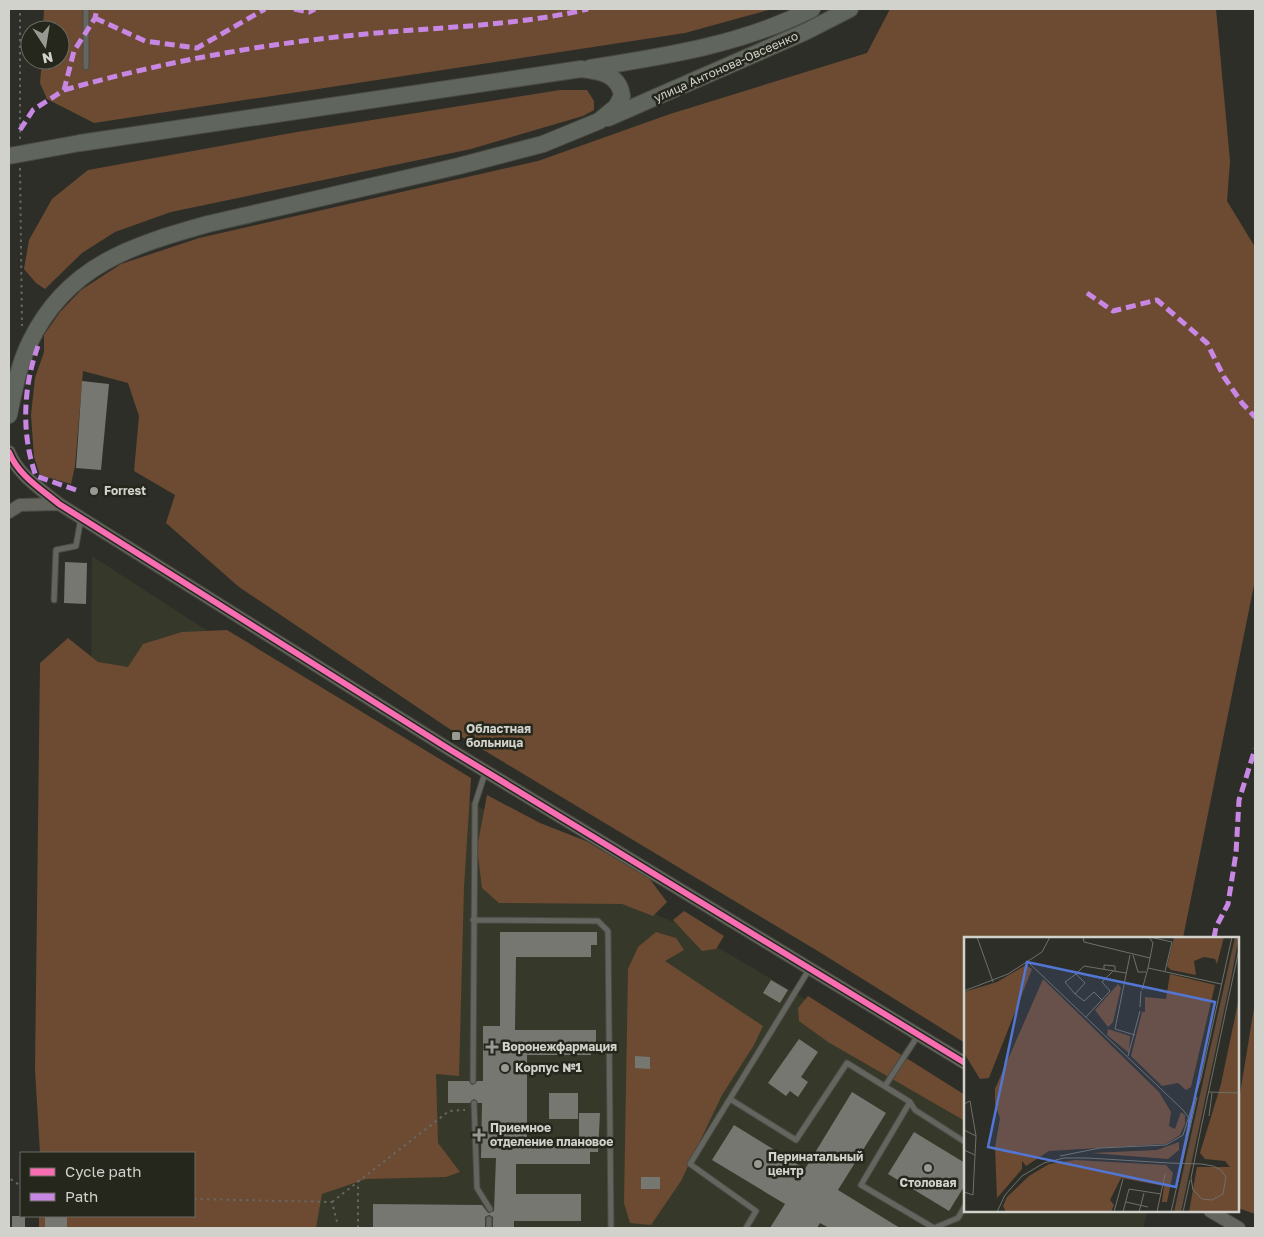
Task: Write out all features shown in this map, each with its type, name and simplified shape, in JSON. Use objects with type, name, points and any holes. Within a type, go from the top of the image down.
[{"type":"highway","name":"улица Антонова-Овсеенко","points":[[15,158],[80,143],[581,69],[719,44],[757,33],[812,9]]},
{"type":"highway","name":"улица Антонова-Овсеенко","points":[[9,415],[17,378],[30,342],[45,314],[63,293],[84,274],[123,251],[208,224],[459,166],[543,144],[599,122],[805,32],[850,9]]},
{"type":"highway","points":[[581,69],[607,75],[618,83],[621,88],[621,101],[599,122]]},
{"type":"street","points":[[9,452],[29,480],[59,504],[486,771],[964,1062]]},
{"type":"street","points":[[9,512],[20,505],[35,503],[59,504]]},
{"type":"street","points":[[1212,1212],[1238,1228]]},
{"type":"lane","points":[[86,9],[86,67]]},
{"type":"lane","points":[[54,600],[56,550],[76,546],[81,518]]},
{"type":"lane","points":[[473,1081],[475,804],[486,771]]},
{"type":"lane","points":[[473,920],[598,920],[608,931],[611,1228]]},
{"type":"lane","points":[[746,1228],[756,1211],[690,1164],[810,968]]},
{"type":"lane","points":[[885,1086],[919,1034]]},
{"type":"lane","points":[[730,1099],[796,1140],[847,1063],[910,1102],[915,1110],[964,1141]]},
{"type":"lane","points":[[910,1102],[861,1185],[934,1228],[958,1218],[964,1208]]},
{"type":"lane","points":[[474,1104],[477,1188],[490,1209]]},
{"type":"lane","points":[[489,1219],[489,1228]]},
{"type":"path","points":[[20,9],[20,140]]},
{"type":"path","points":[[15,158],[22,328]]},
{"type":"path","points":[[195,1199],[332,1202],[449,1111],[474,1110]]},
{"type":"path","points":[[9,1154],[9,1178],[20,1185]]},
{"type":"path","points":[[358,1180],[358,1228]]},
{"type":"path","points":[[332,1202],[337,1222]]},
{"type":"shaded area","points":[[44,9],[772,9],[685,33],[94,123],[47,99],[40,83],[41,70],[70,70],[70,20],[43,20]]},
{"type":"shaded area","points":[[890,9],[1216,9],[1230,161],[1227,201],[1255,247],[1255,580],[1183,937],[964,937],[964,1042],[821,953],[457,734],[239,587],[166,523],[175,495],[134,471],[139,416],[128,383],[83,371],[75,466],[71,484],[40,475],[34,457],[31,415],[35,378],[44,352],[44,335],[60,312],[81,290],[121,264],[199,238],[538,161],[670,114],[867,53]]},
{"type":"shaded area","points":[[560,90],[587,90],[594,101],[594,110],[583,116],[471,149],[171,212],[115,232],[82,253],[45,289],[36,283],[24,269],[29,240],[52,199],[88,170],[297,132]]},
{"type":"shaded area","points":[[92,556],[475,804],[646,910],[680,925],[800,996],[964,1100],[964,1212],[1143,1212],[1147,1214],[1143,1228],[87,1228],[195,1217],[195,1152],[88,1152]]},
{"type":"shaded area","points":[[227,630],[471,778],[464,887],[459,1076],[436,1074],[438,1143],[460,1172],[446,1177],[366,1179],[322,1194],[316,1228],[39,1228],[39,1217],[195,1217],[195,1152],[40,1152],[35,1070],[40,663],[68,638],[98,662],[128,667],[143,644],[182,632]]},
{"type":"shaded area","points":[[487,795],[540,823],[586,841],[649,878],[667,902],[653,916],[622,904],[499,903],[482,888],[477,848]]},
{"type":"shaded area","points":[[684,911],[724,936],[716,949],[702,951],[673,920]]},
{"type":"shaded area","points":[[656,932],[676,938],[684,950],[665,961],[763,1026],[754,1045],[722,1095],[681,1181],[651,1225],[630,1223],[624,1203],[628,969],[638,947]]},
{"type":"shaded area","points":[[808,996],[964,1094],[964,1120],[828,1042],[799,1021],[798,1008]]},
{"type":"shaded area","points":[[1255,1002],[1255,1214],[1239,1208],[1239,1100]]},
{"type":"building","points":[[82,381],[109,384],[101,470],[76,468]]},
{"type":"building","points":[[65,562],[87,563],[86,604],[64,603]]},
{"type":"building","name":"Корпус №1","points":[[500,932],[597,932],[597,945],[591,945],[591,957],[516,957],[515,1030],[596,1030],[596,1042],[591,1042],[591,1055],[527,1055],[527,1141],[579,1141],[579,1113],[600,1113],[598,1152],[590,1152],[590,1164],[516,1164],[516,1194],[581,1194],[581,1221],[514,1221],[514,1228],[493,1228],[493,1217],[489,1215],[485,1217],[485,1228],[373,1228],[373,1204],[482,1205],[488,1213],[494,1211],[496,1158],[481,1158],[482,1103],[478,1103],[474,1099],[470,1103],[448,1103],[448,1081],[469,1081],[472,1085],[477,1081],[483,1081],[483,1026],[500,1026]]},
{"type":"building","points":[[771,980],[788,990],[780,1003],[763,993]]},
{"type":"building","points":[[799,1039],[818,1052],[801,1077],[808,1082],[798,1097],[790,1091],[786,1096],[768,1083]]},
{"type":"building","points":[[635,1056],[650,1057],[650,1069],[635,1068]]},
{"type":"building","name":"Перинатальный центр","points":[[852,1092],[886,1113],[838,1190],[900,1228],[829,1228],[820,1223],[817,1228],[770,1228],[785,1204],[712,1160],[734,1125],[805,1169]]},
{"type":"building","points":[[549,1093],[578,1093],[578,1119],[549,1119]]},
{"type":"building","name":"Столовая","points":[[914,1132],[964,1162],[964,1187],[949,1211],[888,1174]]},
{"type":"building","points":[[641,1177],[660,1177],[660,1189],[641,1189]]},
{"type":"building","points":[[12,1216],[25,1217],[25,1228],[12,1228]]},
{"type":"building","points":[[45,1217],[67,1217],[67,1228],[45,1228]]},
{"type":"marked path","points":[[20,130],[33,110],[64,90],[74,51],[95,18],[97,9]]},
{"type":"marked path","points":[[95,18],[145,41],[197,48],[265,9]]},
{"type":"marked path","points":[[294,9],[309,12],[315,9]]},
{"type":"marked path","points":[[64,90],[172,63],[281,44],[355,35],[530,20],[588,9]]},
{"type":"marked path","points":[[1087,293],[1113,311],[1157,300],[1207,343],[1224,377],[1242,403],[1255,417]]},
{"type":"marked path","points":[[38,346],[29,378],[27,394],[26,428],[31,460],[36,476],[76,490]]},
{"type":"marked path","points":[[1214,937],[1216,927],[1228,904],[1236,853],[1239,800],[1255,749]]},
{"type":"cycle path","points":[[9,452],[24,475],[59,504],[449,749],[964,1062]]},
{"type":"place","name":"Forrest","points":[[94,491]]},
{"type":"place","name":"Областная больница","points":[[456,736]]},
{"type":"place","name":"Воронежфармация","points":[[492,1047]]},
{"type":"place","name":"Корпус №1","points":[[505,1068]]},
{"type":"place","name":"Приемное отделение плановое","points":[[479,1135]]},
{"type":"place","name":"Перинатальный центр","points":[[758,1164]]},
{"type":"place","name":"Столовая","points":[[928,1168]]}]
